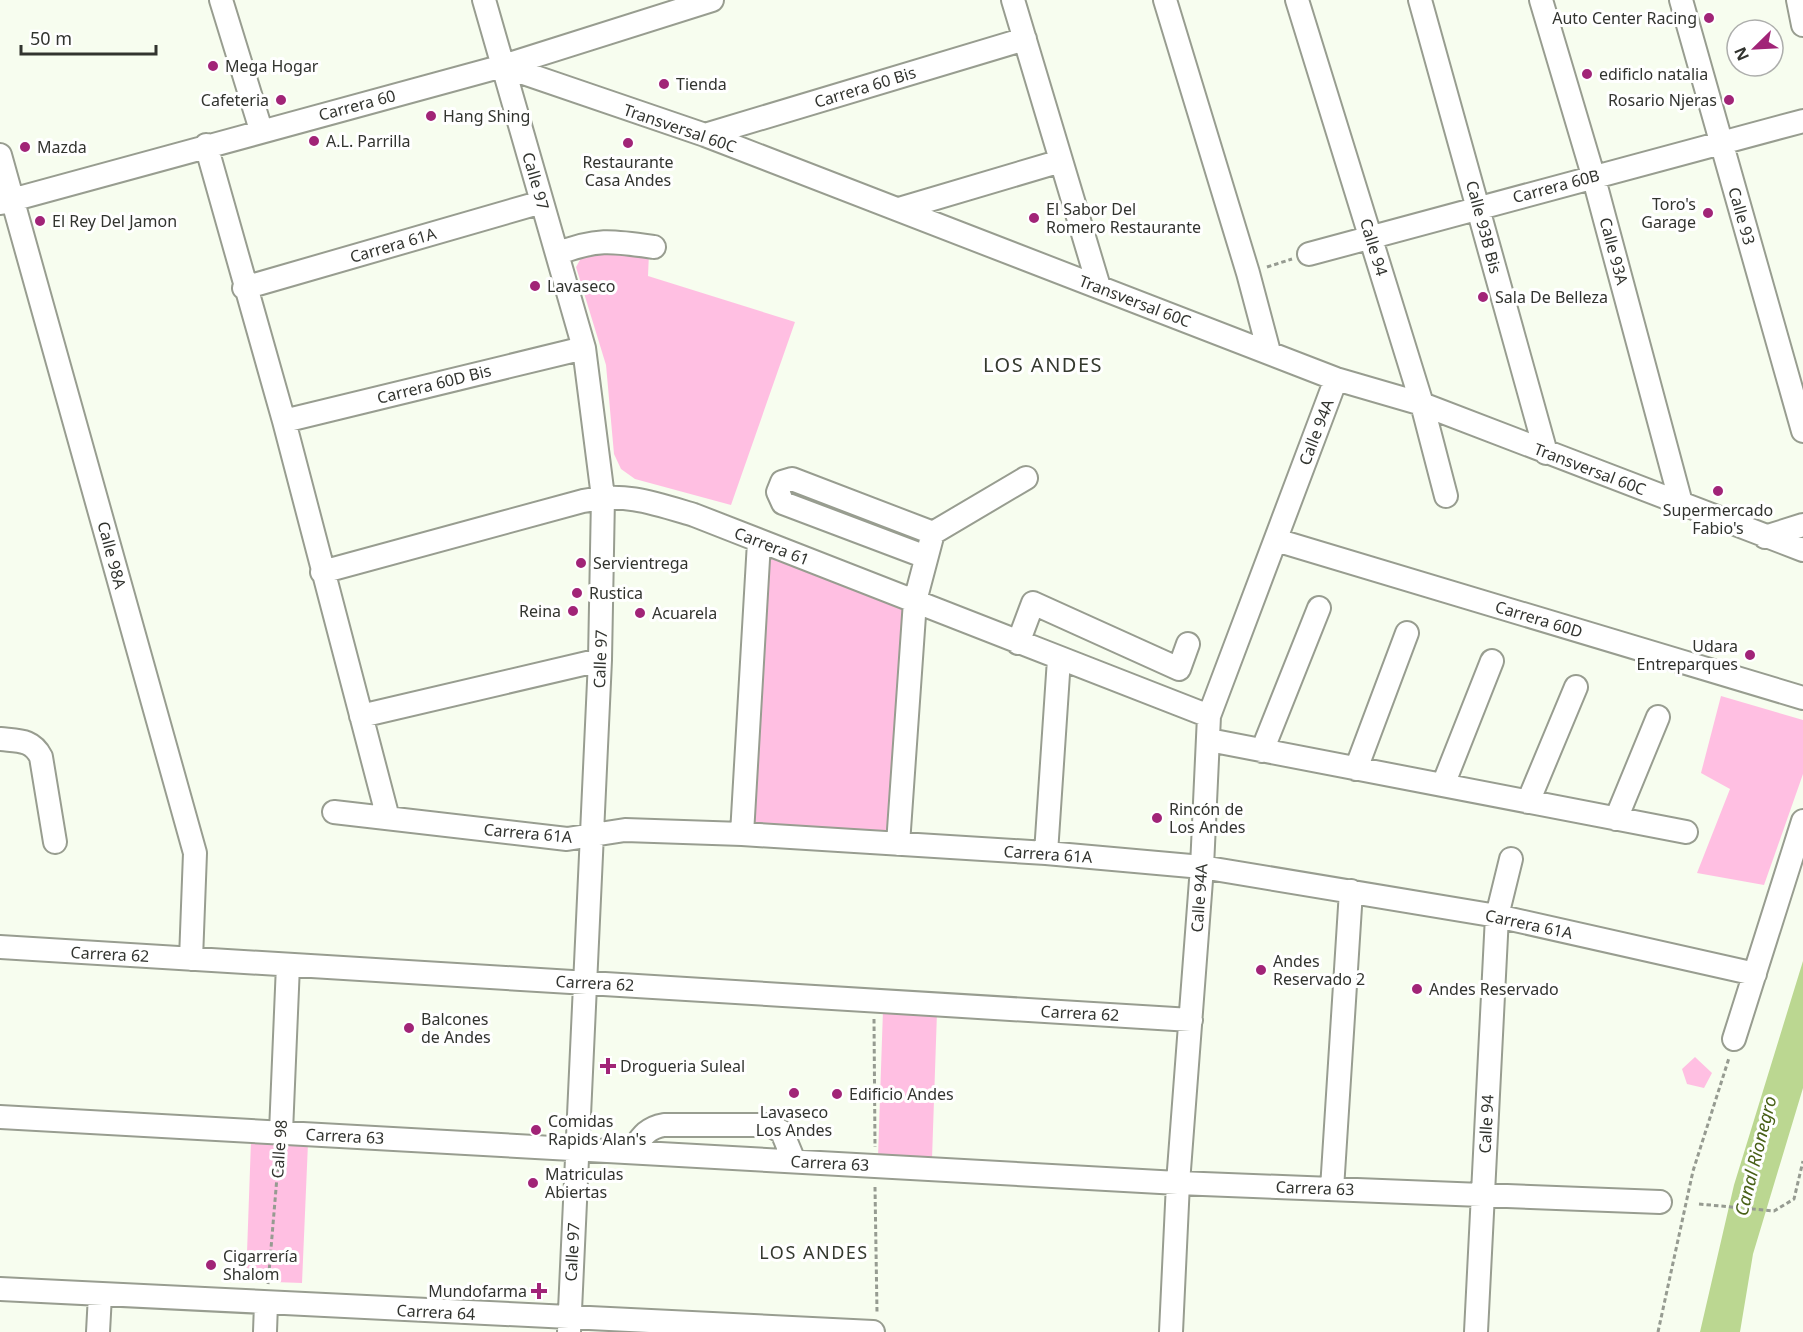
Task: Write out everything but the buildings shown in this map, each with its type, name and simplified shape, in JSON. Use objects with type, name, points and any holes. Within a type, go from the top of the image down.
[{"type":"street","points":[[221,0],[261,130]]},
{"type":"street","name":"Calle 97","points":[[484,0],[584,348],[603,497],[600,660],[569,1325]]},
{"type":"street","name":"Carrera 60","points":[[7,201],[261,130],[503,66],[712,0]]},
{"type":"street","points":[[1013,0],[1099,287]]},
{"type":"street","points":[[1165,0],[1248,273],[1269,352]]},
{"type":"street","name":"Calle 94","points":[[1297,0],[1422,404],[1446,496]]},
{"type":"street","name":"Calle 93B Bis","points":[[1420,0],[1546,453]]},
{"type":"street","name":"Calle 93A","points":[[1541,0],[1593,175],[1681,503]]},
{"type":"street","name":"Calle 93","points":[[1681,0],[1803,432]]},
{"type":"street","points":[[1798,0],[1803,25]]},
{"type":"street","name":"Carrera 60 Bis","points":[[705,135],[1025,39]]},
{"type":"street","name":"Transversal 60C","points":[[503,66],[705,135],[1336,378],[1422,404],[1803,550]]},
{"type":"street","name":"Carrera 60B","points":[[1309,254],[1370,235],[1803,121]]},
{"type":"street","points":[[206,145],[244,288],[284,421],[388,818]]},
{"type":"street","name":"Calle 98A","points":[[0,155],[7,201],[195,853],[191,959]]},
{"type":"street","points":[[900,209],[1061,161]]},
{"type":"street","name":"Carrera 61A","points":[[244,288],[542,202]]},
{"type":"street","points":[[556,254],[583,243],[613,241],[654,247]]},
{"type":"street","name":"Carrera 60D Bis","points":[[284,421],[584,348]]},
{"type":"street","name":"Calle 94A","points":[[1171,1332],[1178,1183],[1202,867],[1209,716],[1336,378]]},
{"type":"street","points":[[926,557],[783,503],[778,492],[782,482],[792,478],[933,533]]},
{"type":"street","points":[[898,844],[915,601],[933,533],[1026,478]]},
{"type":"street","name":"Carrera 61","points":[[322,572],[603,497],[633,497],[694,515],[1209,716]]},
{"type":"street","points":[[1765,537],[1803,525]]},
{"type":"street","name":"Carrera 60D","points":[[1276,540],[1803,698]]},
{"type":"street","points":[[742,834],[759,542]]},
{"type":"street","points":[[1018,643],[1033,603],[1179,669],[1188,644]]},
{"type":"street","points":[[1262,751],[1319,608]]},
{"type":"street","points":[[1356,769],[1407,633]]},
{"type":"street","points":[[1046,853],[1059,659]]},
{"type":"street","points":[[361,716],[600,660]]},
{"type":"street","points":[[1443,785],[1491,661]]},
{"type":"street","points":[[1528,802],[1576,687]]},
{"type":"street","points":[[1617,819],[1658,717]]},
{"type":"street","points":[[0,739],[30,743],[36,747],[41,757],[55,842]]},
{"type":"street","points":[[1209,740],[1686,832]]},
{"type":"street","name":"Carrera 61A","points":[[334,812],[567,839],[592,837],[625,830],[742,834],[1046,853],[1202,867],[1497,916],[1755,974]]},
{"type":"street","points":[[1734,1039],[1803,821]]},
{"type":"street","name":"Calle 94","points":[[1476,1332],[1497,916],[1511,859]]},
{"type":"street","points":[[1332,1189],[1351,891]]},
{"type":"street","name":"Carrera 62","points":[[0,947],[1191,1020]]},
{"type":"street","name":"Calle 98","points":[[281,1132],[288,965]]},
{"type":"street","name":"Carrera 63","points":[[0,1118],[1178,1183],[1660,1202]]},
{"type":"street","points":[[631,1152],[652,1127],[770,1125],[782,1132],[794,1161]]},
{"type":"street","name":"Carrera 64","points":[[0,1289],[266,1303],[569,1325],[875,1326]]},
{"type":"street","points":[[98,1332],[100,1295]]},
{"type":"street","points":[[265,1332],[266,1303]]},
{"type":"path","points":[[1248,273],[1309,254]]},
{"type":"path","points":[[874,1000],[875,1326]]},
{"type":"path","points":[[1658,1332],[1686,1203],[1734,1039]]},
{"type":"path","name":"Calle 98","points":[[266,1303],[281,1132]]},
{"type":"path","points":[[1700,1204],[1774,1211],[1794,1199],[1803,1161]]},
{"type":"shaded area","points":[[585,251],[649,253],[648,276],[795,322],[731,505],[635,479],[621,469],[614,454],[606,365],[576,267]]},
{"type":"shaded area","points":[[768,556],[903,600],[891,836],[754,824]]},
{"type":"shaded area","points":[[1721,696],[1803,720],[1803,774],[1764,885],[1697,873],[1730,789],[1701,773]]},
{"type":"shaded area","points":[[883,1010],[937,1012],[932,1159],[878,1157]]},
{"type":"shaded area","points":[[1695,1057],[1712,1073],[1704,1088],[1687,1084],[1682,1069]]},
{"type":"shaded area","points":[[251,1141],[308,1143],[302,1283],[246,1281]]},
{"type":"water","name":"Canal Rionegro","points":[[1803,961],[1803,1088],[1753,1254],[1740,1332],[1700,1332],[1734,1185]]},
{"type":"place","name":"Auto Center Racing","points":[[1709,18]]},
{"type":"place","name":"Mega Hogar","points":[[213,66]]},
{"type":"place","name":"edificlo natalia","points":[[1587,74]]},
{"type":"place","name":"Tienda","points":[[664,84]]},
{"type":"place","name":"Cafeteria","points":[[281,100]]},
{"type":"place","name":"Rosario Njeras","points":[[1729,100]]},
{"type":"place","name":"Hang Shing","points":[[431,116]]},
{"type":"place","name":"A.L. Parrilla","points":[[314,141]]},
{"type":"place","name":"Restaurante Casa Andes","points":[[628,143]]},
{"type":"place","name":"Mazda","points":[[25,147]]},
{"type":"place","name":"Toro's Garage","points":[[1708,213]]},
{"type":"place","name":"El Sabor Del Romero Restaurante","points":[[1034,218]]},
{"type":"place","name":"El Rey Del Jamon","points":[[40,221]]},
{"type":"place","name":"Lavaseco","points":[[535,286]]},
{"type":"place","name":"Sala De Belleza","points":[[1483,297]]},
{"type":"place","name":"Supermercado Fabio's","points":[[1718,491]]},
{"type":"place","name":"Servientrega","points":[[581,563]]},
{"type":"place","name":"Rustica","points":[[577,593]]},
{"type":"place","name":"Reina","points":[[573,611]]},
{"type":"place","name":"Acuarela","points":[[640,613]]},
{"type":"place","name":"Udara Entreparques","points":[[1750,655]]},
{"type":"place","name":"Rincón de Los Andes","points":[[1157,818]]},
{"type":"place","name":"Andes Reservado 2","points":[[1261,970]]},
{"type":"place","name":"Andes Reservado","points":[[1417,989]]},
{"type":"place","name":"Balcones de Andes","points":[[409,1028]]},
{"type":"place","name":"Drogueria Suleal","points":[[608,1066]]},
{"type":"place","name":"Lavaseco Los Andes","points":[[794,1093]]},
{"type":"place","name":"Edificio Andes","points":[[837,1094]]},
{"type":"place","name":"Comidas Rapids Alan's","points":[[536,1130]]},
{"type":"place","name":"Matriculas Abiertas","points":[[533,1183]]},
{"type":"place","name":"Cigarrería Shalom","points":[[211,1265]]},
{"type":"place","name":"Mundofarma","points":[[539,1291]]},
{"type":"district","name":"LOS ANDES","points":[[1043,365]]},
{"type":"district","name":"LOS ANDES","points":[[814,1253]]}]
